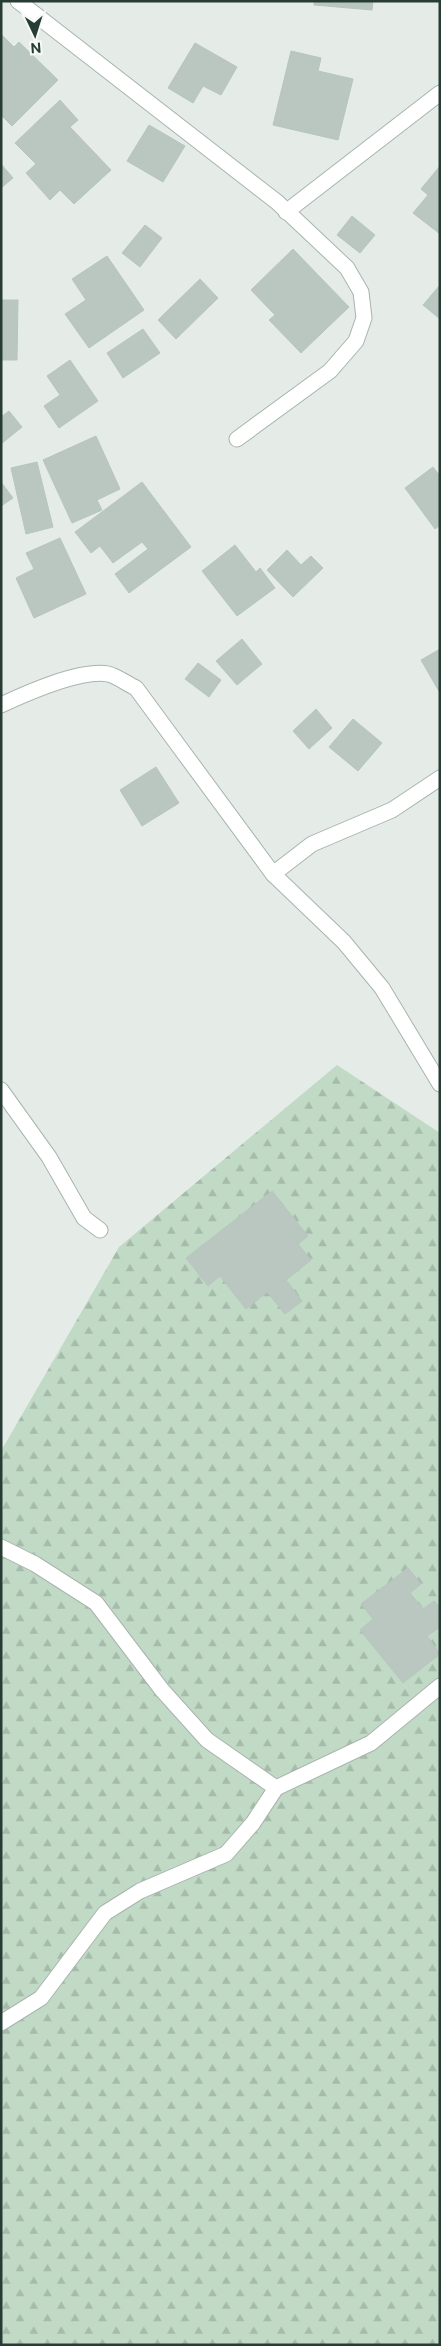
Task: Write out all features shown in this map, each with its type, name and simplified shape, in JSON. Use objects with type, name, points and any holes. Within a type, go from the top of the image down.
[{"type":"street","points":[[18,1],[277,202],[347,268],[361,292],[364,318],[356,342],[330,371],[237,439]]},
{"type":"street","points":[[286,212],[440,93]]},
{"type":"street","points":[[1,705],[36,689],[82,676],[108,674],[136,688],[273,874],[344,942],[382,988],[440,1084]]},
{"type":"street","points":[[273,874],[312,844],[392,810],[440,778]]},
{"type":"street","points":[[1,1090],[49,1157],[84,1218],[100,1230]]},
{"type":"street","points":[[1,1547],[36,1564],[96,1603],[162,1690],[207,1740],[276,1788]]},
{"type":"street","points":[[1,2022],[41,1998],[105,1913],[140,1891],[226,1854],[253,1823],[276,1788],[371,1742],[440,1686]]},
{"type":"green space","points":[[337,1065],[440,1133],[440,2345],[1,2345],[1,1451],[119,1247]]},
{"type":"building","points":[[314,1],[373,1],[372,10],[314,5]]},
{"type":"building","points":[[2,35],[14,47],[19,42],[58,80],[12,126],[1,115]]},
{"type":"building","points":[[195,43],[237,67],[221,95],[203,86],[193,103],[168,88]]},
{"type":"building","points":[[291,51],[321,58],[318,71],[353,79],[338,140],[273,125]]},
{"type":"building","points":[[60,100],[78,120],[70,127],[111,170],[74,204],[60,190],[50,200],[26,173],[36,164],[15,143]]},
{"type":"building","points":[[149,125],[185,146],[163,182],[127,161]]},
{"type":"building","points":[[1,164],[13,178],[1,188]]},
{"type":"building","points":[[440,166],[440,234],[413,213],[428,195],[421,189]]},
{"type":"building","points":[[352,216],[375,235],[360,253],[337,235]]},
{"type":"building","points":[[145,225],[162,238],[140,267],[122,253]]},
{"type":"building","points":[[293,249],[349,307],[301,353],[269,320],[275,315],[251,290]]},
{"type":"building","points":[[107,256],[144,310],[89,348],[65,314],[86,300],[72,279]]},
{"type":"building","points":[[200,279],[218,298],[176,339],[158,320]]},
{"type":"building","points":[[440,285],[440,319],[423,305]]},
{"type":"building","points":[[1,300],[18,300],[17,360],[1,360]]},
{"type":"building","points":[[143,329],[160,353],[123,378],[107,353]]},
{"type":"building","points":[[70,360],[98,401],[59,428],[44,406],[60,395],[47,376]]},
{"type":"building","points":[[9,411],[22,427],[1,444],[1,417]]},
{"type":"building","points":[[96,436],[120,489],[97,500],[102,510],[72,523],[43,460]]},
{"type":"building","points":[[37,462],[53,527],[26,534],[11,468]]},
{"type":"building","points":[[433,467],[440,476],[440,525],[435,529],[405,488]]},
{"type":"building","points":[[1,482],[13,498],[1,506]]},
{"type":"building","points":[[142,482],[191,547],[129,593],[115,574],[148,549],[142,542],[113,563],[100,546],[91,553],[75,532]]},
{"type":"building","points":[[60,538],[86,594],[34,618],[16,578],[34,569],[26,553]]},
{"type":"building","points":[[235,545],[256,572],[260,568],[275,588],[237,616],[202,571]]},
{"type":"building","points":[[287,550],[301,565],[311,556],[323,568],[293,597],[267,570]]},
{"type":"building","points":[[242,639],[262,664],[237,685],[216,661]]},
{"type":"building","points":[[440,649],[440,693],[421,660]]},
{"type":"building","points":[[198,663],[221,680],[209,697],[185,679]]},
{"type":"building","points":[[316,709],[332,728],[309,749],[293,731]]},
{"type":"building","points":[[353,719],[382,743],[358,771],[329,747]]},
{"type":"building","points":[[156,767],[179,803],[142,826],[120,790]]},
{"type":"building","points":[[272,1191],[308,1236],[298,1244],[311,1260],[286,1280],[302,1301],[285,1314],[267,1292],[246,1309],[220,1276],[208,1286],[186,1258]]},
{"type":"building","points":[[408,1568],[421,1584],[410,1593],[423,1609],[434,1601],[440,1608],[440,1627],[427,1636],[440,1654],[403,1683],[360,1630],[373,1619],[361,1604]]}]
